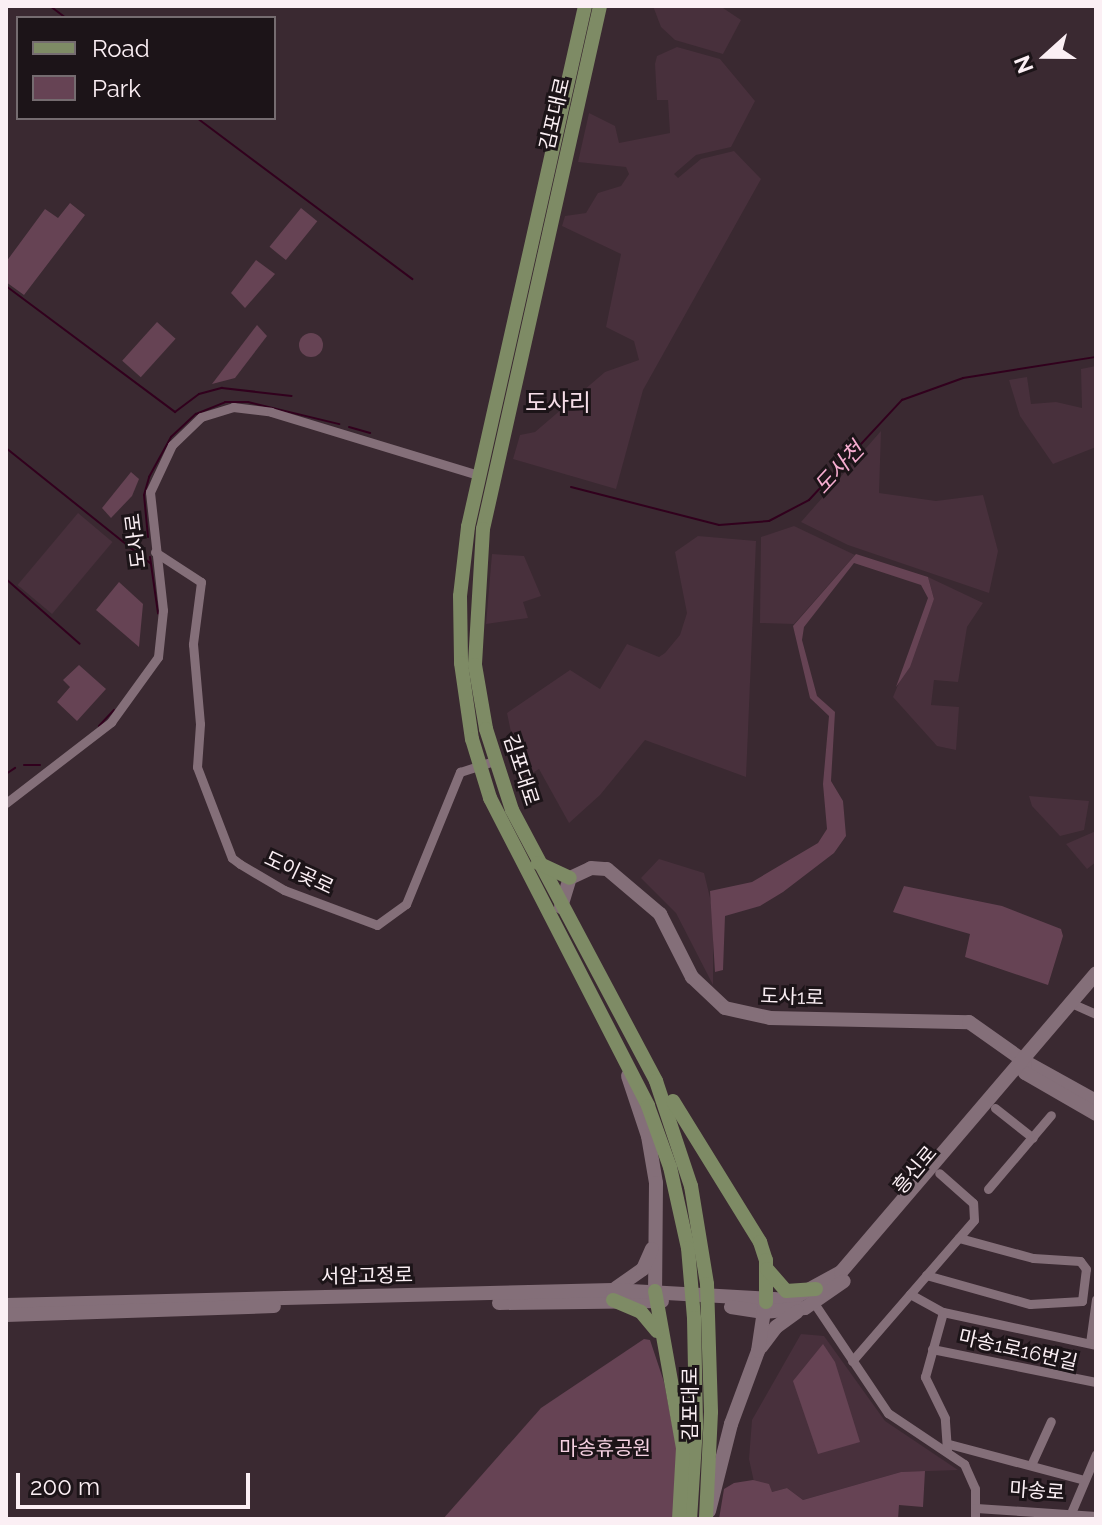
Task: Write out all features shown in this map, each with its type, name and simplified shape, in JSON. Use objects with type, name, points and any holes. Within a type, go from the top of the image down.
[{"type":"main road","name":"김포대로","points":[[585,6],[479,475],[463,563],[459,631],[464,696],[487,763],[502,825],[623,1036]]},
{"type":"main road","name":"김포대로","points":[[600,6],[480,548],[475,665],[487,763],[623,1036],[670,1167],[699,1283],[711,1412],[706,1519]]},
{"type":"main road","points":[[537,863],[570,878],[561,907]]},
{"type":"main road","name":"도사1로","points":[[570,878],[602,868],[629,882],[667,922],[699,987],[732,1011],[770,1018],[969,1022],[1027,1067]]},
{"type":"main road","name":"흥신로","points":[[726,1302],[765,1307],[812,1300],[853,1273],[995,1108],[1076,1004],[1096,973]]},
{"type":"main road","name":"흥신로","points":[[1076,1004],[1096,985]]},
{"type":"main road","points":[[623,1036],[648,1136],[656,1183],[659,1334],[683,1448],[679,1519]]},
{"type":"main road","points":[[623,1036],[753,1227],[767,1268],[786,1291],[812,1300]]},
{"type":"main road","points":[[1027,1067],[1096,1101]]},
{"type":"main road","points":[[1027,1067],[1096,1114]]},
{"type":"main road","name":"흥신로","points":[[765,1307],[790,1300],[812,1300],[1027,1067]]},
{"type":"main road","points":[[656,1237],[643,1269],[613,1295],[641,1312],[659,1334]]},
{"type":"main road","points":[[706,1519],[731,1424],[758,1351],[767,1268]]},
{"type":"main road","name":"서암고정로","points":[[6,1315],[613,1295]]},
{"type":"main road","name":"서암고정로","points":[[6,1305],[613,1295],[726,1302]]},
{"type":"main road","points":[[758,1351],[776,1327],[812,1300]]},
{"type":"main road","name":"김포대로","points":[[690,1519],[701,1319]]},
{"type":"street","name":"도사로","points":[[6,803],[96,737],[151,670],[164,630],[149,500],[161,463],[190,424],[224,408],[260,410],[343,431],[479,475]]},
{"type":"street","name":"도이곶로","points":[[155,552],[201,582],[193,644],[200,724],[197,767],[235,861],[284,890],[377,925],[406,904],[460,772],[487,763]]},
{"type":"street","points":[[1076,1004],[1096,1014]]},
{"type":"street","points":[[995,1108],[1033,1138]]},
{"type":"street","points":[[988,1189],[1051,1115]]},
{"type":"street","points":[[852,1361],[974,1220],[976,1209],[939,1173]]},
{"type":"street","points":[[926,1275],[1030,1304],[1077,1305],[1085,1292],[1086,1269],[1080,1261],[1033,1258],[959,1238]]},
{"type":"street","points":[[1085,1292],[1096,1296],[1093,1344]]},
{"type":"street","points":[[910,1294],[943,1312]]},
{"type":"street","name":"마송1로16번길","points":[[812,1300],[888,1413],[948,1447],[1084,1480]]},
{"type":"street","name":"마송1로16번길","points":[[975,1519],[976,1508],[968,1471],[948,1447],[945,1418],[925,1377],[943,1312],[1093,1344]]},
{"type":"street","name":"마송1로16번길","points":[[932,1349],[1096,1382]]},
{"type":"street","points":[[1031,1465],[1051,1421]]},
{"type":"street","points":[[1071,1513],[1096,1454]]},
{"type":"street","name":"마송로","points":[[976,1508],[1096,1516]]},
{"type":"shaded area","points":[[653,6],[720,6],[741,20],[723,54],[675,40],[661,27]]},
{"type":"shaded area","points":[[677,47],[720,59],[755,101],[731,147],[696,155],[674,174],[678,178],[701,159],[734,151],[761,179],[643,390],[616,489],[513,459],[520,435],[535,432],[605,372],[639,360],[634,341],[606,327],[621,254],[562,226],[565,216],[586,213],[598,193],[621,186],[629,174],[626,167],[578,162],[589,113],[615,126],[619,143],[670,133],[668,100],[657,100],[655,64],[657,56]]},
{"type":"shaded area","points":[[1096,366],[1096,447],[1053,464],[1020,416],[1009,380],[1027,377],[1031,404],[1056,402],[1082,408],[1081,369]]},
{"type":"shaded area","points":[[881,431],[879,493],[936,501],[983,495],[998,551],[989,593],[848,545],[801,522]]},
{"type":"shaded area","points":[[78,513],[112,542],[52,614],[18,585]]},
{"type":"shaded area","points":[[794,526],[855,555],[794,624],[760,623],[761,537]]},
{"type":"shaded area","points":[[698,536],[756,541],[746,777],[645,740],[600,795],[569,823],[539,769],[521,780],[507,713],[570,670],[600,689],[627,644],[659,657],[665,653],[680,635],[687,613],[675,552]]},
{"type":"shaded area","points":[[492,554],[524,556],[541,596],[523,602],[528,618],[486,624]]},
{"type":"shaded area","points":[[928,577],[983,603],[967,627],[958,682],[934,680],[931,705],[959,707],[956,750],[937,746],[893,697],[934,599]]},
{"type":"shaded area","points":[[1029,796],[1089,801],[1084,830],[1060,836],[1032,806]]},
{"type":"shaded area","points":[[1096,831],[1096,862],[1087,869],[1066,844]]},
{"type":"shaded area","points":[[659,859],[704,873],[713,910],[713,985],[676,913],[641,878]]},
{"type":"shaded area","points":[[801,1334],[824,1336],[885,1421],[958,1470],[901,1472],[803,1500],[787,1488],[772,1492],[754,1482],[749,1459],[752,1420]]},
{"type":"green space","points":[[70,203],[85,215],[24,295],[6,282],[6,262],[45,209],[58,218]]},
{"type":"green space","points":[[301,208],[317,221],[286,260],[270,247]]},
{"type":"green space","points":[[256,260],[275,274],[245,308],[231,293]]},
{"type":"green space","points":[[157,322],[176,339],[141,377],[122,361]]},
{"type":"green space","points":[[257,325],[267,336],[235,378],[212,384]]},
{"type":"green space","points":[[311,333],[319,337],[323,345],[319,353],[311,357],[303,353],[299,345],[303,337]]},
{"type":"green space","points":[[131,472],[139,479],[132,496],[111,518],[102,508]]},
{"type":"green space","points":[[856,554],[928,577],[934,599],[910,667],[896,687],[928,598],[921,585],[854,563],[804,627],[802,640],[817,696],[835,712],[831,781],[843,801],[846,836],[834,853],[783,892],[760,906],[725,916],[723,970],[715,972],[710,891],[752,882],[818,843],[827,829],[823,784],[829,716],[810,698],[793,626]]},
{"type":"green space","points":[[119,582],[143,604],[139,647],[96,610]]},
{"type":"green space","points":[[79,665],[106,689],[77,721],[57,702],[70,687],[63,680]]},
{"type":"green space","points":[[904,886],[1002,906],[1061,929],[1063,936],[1048,985],[965,957],[970,934],[893,912]]},
{"type":"green space","name":"마송휴공원","points":[[644,1339],[650,1340],[664,1382],[678,1455],[673,1519],[443,1519],[541,1408]]},
{"type":"green space","points":[[823,1344],[835,1362],[860,1442],[818,1454],[793,1381]]},
{"type":"green space","points":[[925,1471],[923,1507],[899,1505],[898,1519],[719,1519],[724,1489],[734,1483],[753,1480],[769,1484],[772,1492],[787,1488],[803,1500],[901,1472]]},
{"type":"waterway","points":[[50,6],[63,16]]},
{"type":"waterway","points":[[200,120],[412,279]]},
{"type":"waterway","points":[[6,286],[175,412],[199,394],[222,388],[292,396]]},
{"type":"waterway","name":"도사천","points":[[571,487],[719,525],[769,521],[809,500],[902,400],[963,378],[1096,357]]},
{"type":"waterway","points":[[148,537],[144,495],[149,477],[171,437],[196,414],[225,402],[248,402],[339,424]]},
{"type":"waterway","points":[[349,427],[370,433]]},
{"type":"waterway","points":[[6,448],[136,552]]},
{"type":"waterway","points":[[150,557],[158,613]]},
{"type":"waterway","points":[[145,559],[150,563]]},
{"type":"waterway","points":[[6,579],[80,644]]},
{"type":"waterway","points":[[99,726],[114,710]]},
{"type":"waterway","points":[[24,765],[40,765]]},
{"type":"waterway","points":[[6,774],[15,768]]},
{"type":"district","name":"도사리","points":[[558,403]]}]
